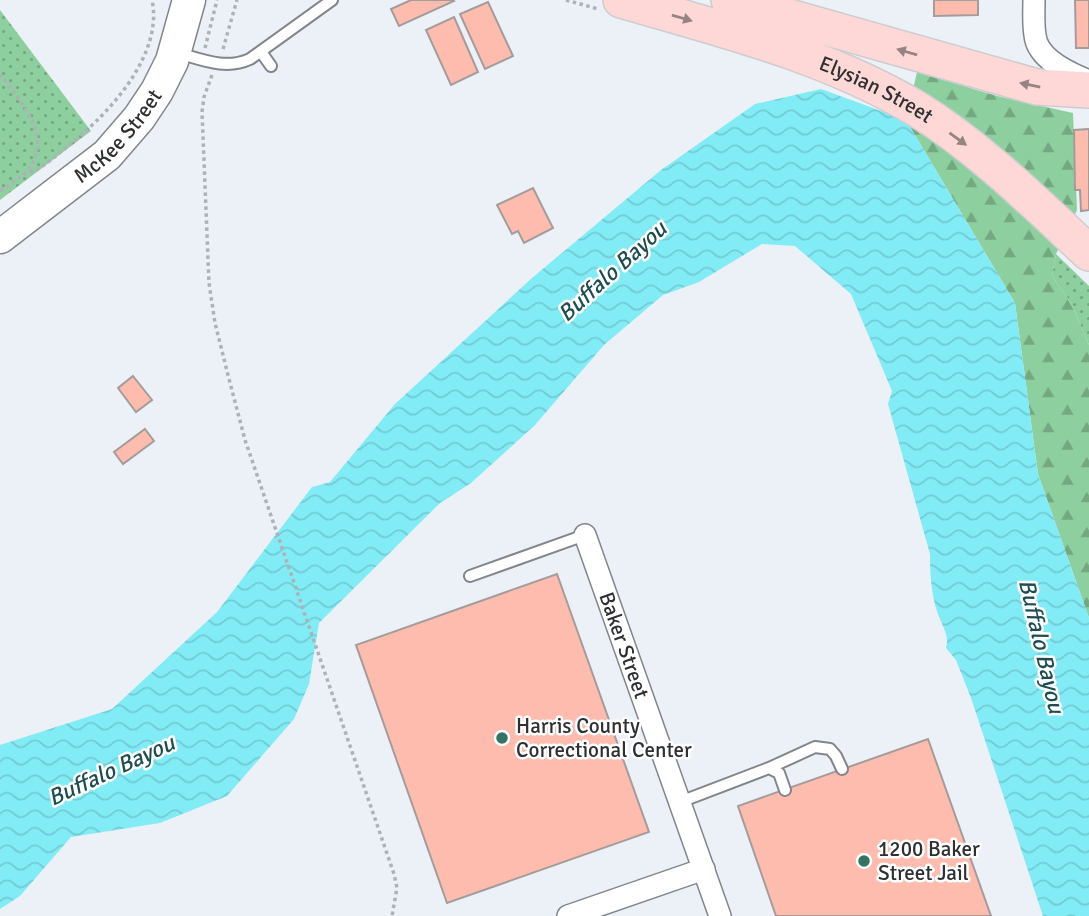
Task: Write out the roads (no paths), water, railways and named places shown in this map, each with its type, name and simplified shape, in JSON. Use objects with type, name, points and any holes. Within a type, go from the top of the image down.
[{"type":"main road","name":"McKee Street","points":[[0,237],[107,155],[139,118],[157,91],[174,52],[189,0]]},
{"type":"main road","name":"Elysian Street","points":[[612,5],[742,14],[1038,87],[1089,90]]},
{"type":"main road","name":"Elysian Street","points":[[742,14],[918,110],[976,152],[1034,201],[1089,253]]},
{"type":"street","points":[[1034,0],[1035,38],[1047,57],[1061,69],[1089,81]]},
{"type":"street","name":"Baker Street","points":[[585,535],[720,916]]},
{"type":"street","points":[[568,916],[704,869]]},
{"type":"lane","points":[[174,52],[226,65],[239,64],[261,52],[332,0]]},
{"type":"lane","points":[[261,52],[271,66]]},
{"type":"lane","points":[[470,576],[585,535]]},
{"type":"lane","points":[[680,802],[815,747],[830,749],[842,769]]},
{"type":"lane","points":[[769,768],[779,773],[785,790]]},
{"type":"water","name":"Buffalo Bayou","points":[[821,89],[906,120],[1015,303],[1038,474],[1089,618],[1089,916],[1043,916],[971,698],[956,660],[946,648],[946,634],[932,590],[930,554],[888,404],[892,391],[851,294],[795,246],[762,244],[699,282],[663,295],[604,345],[535,425],[471,483],[440,503],[319,623],[309,684],[294,719],[227,796],[160,823],[71,837],[20,896],[0,909],[0,745],[112,709],[217,612],[312,487],[330,482],[395,404],[532,278],[661,170],[755,104]]},
{"type":"place","name":"Harris County Correctional Center","points":[[502,738]]},
{"type":"place","name":"1200 Baker Street Jail","points":[[864,861]]}]
